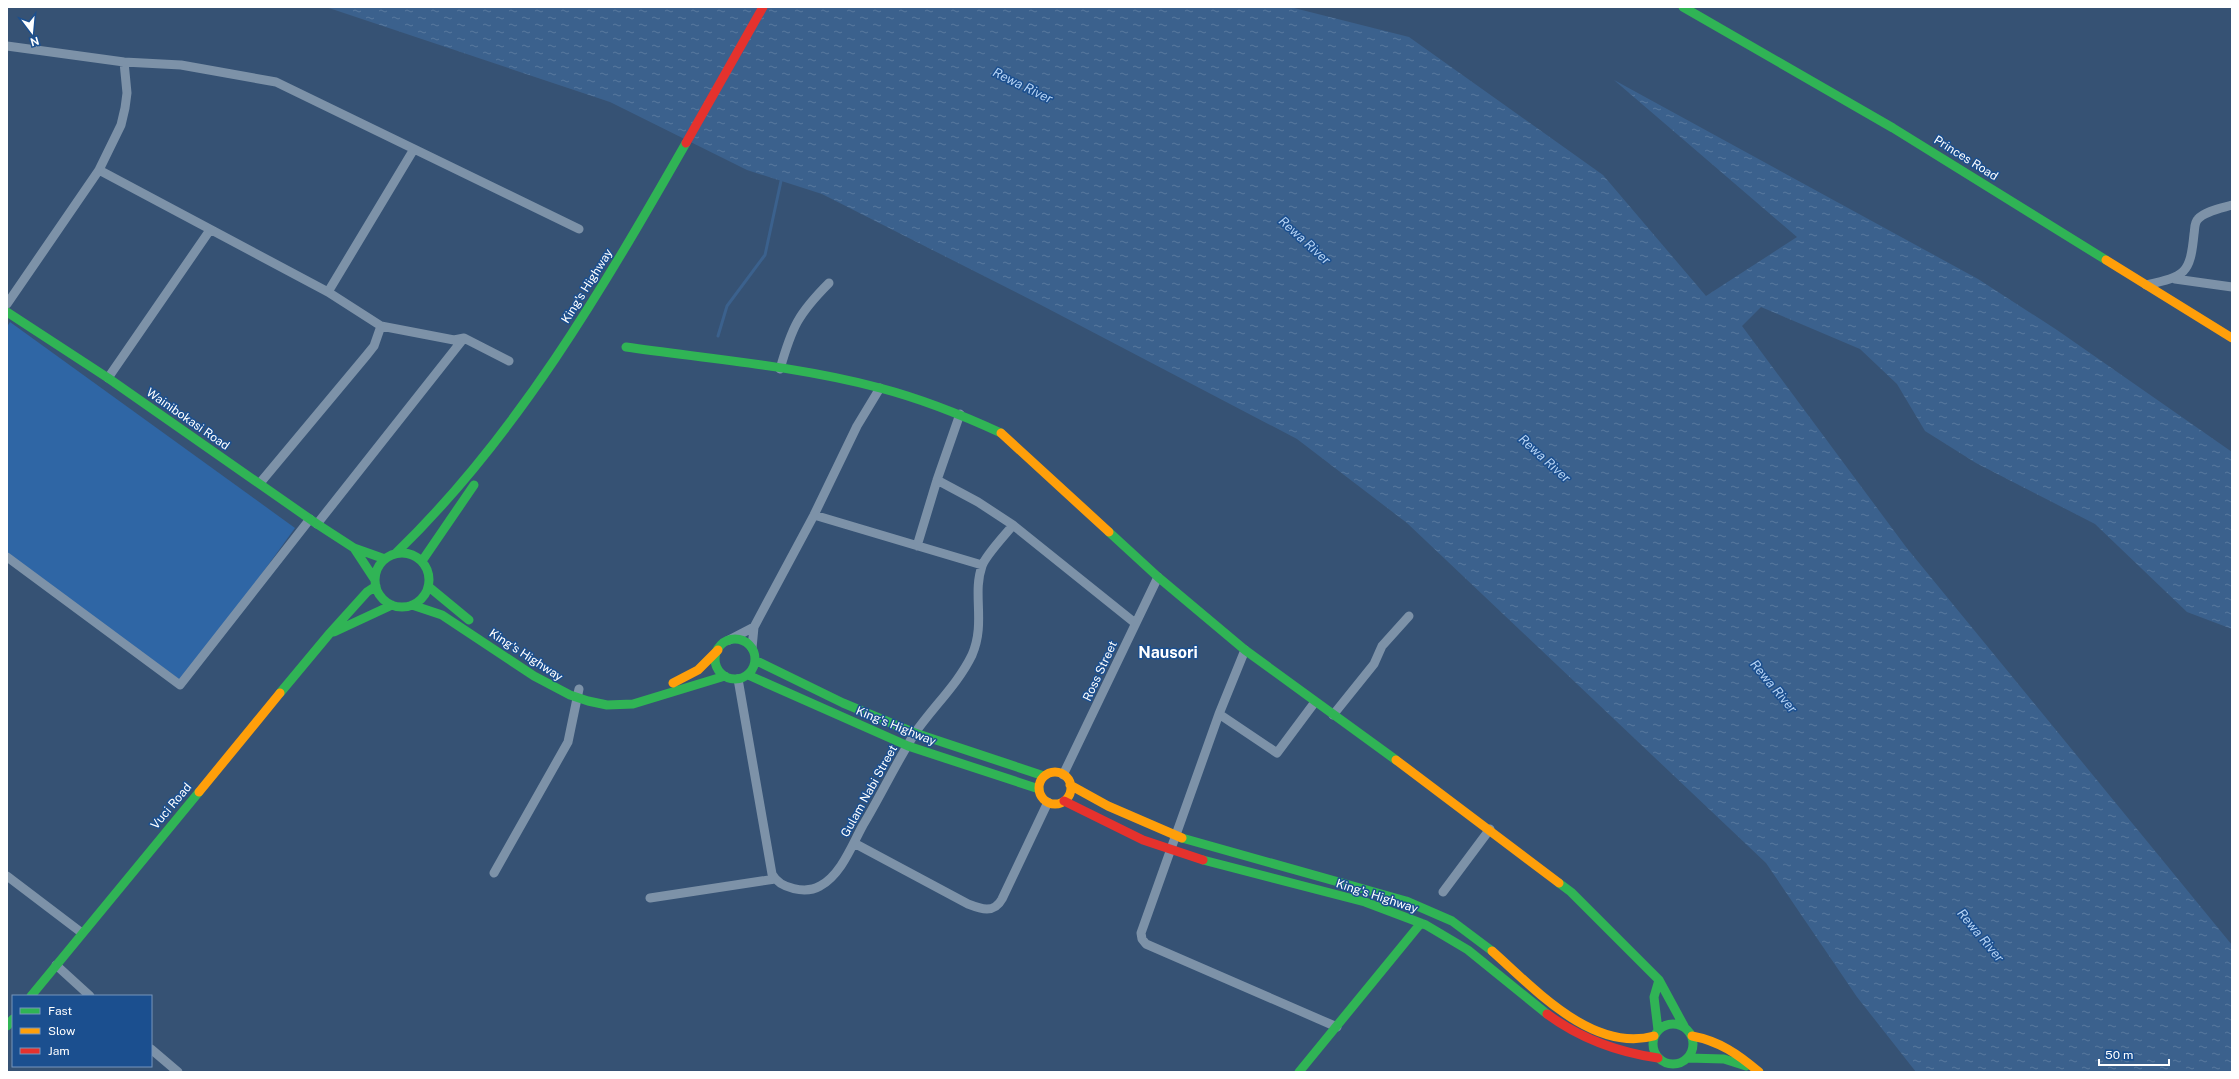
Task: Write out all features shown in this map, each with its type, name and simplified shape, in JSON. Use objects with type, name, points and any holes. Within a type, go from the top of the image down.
[{"type":"main road","name":"King's Highway","points":[[396,554],[432,520],[502,435],[583,316],[659,188],[763,7]]},
{"type":"main road","name":"Princes Road","points":[[1683,7],[1898,131],[2232,338]]},
{"type":"main road","name":"Wainibokasi Road","points":[[7,312],[108,378],[354,548],[384,559]]},
{"type":"main road","name":"King's Highway","points":[[494,459],[579,340]]},
{"type":"main road","points":[[626,347],[780,369],[880,388],[960,414],[1003,434],[1158,577],[1246,650],[1315,702],[1490,828],[1570,892],[1659,980],[1684,1026],[1692,1036],[1693,1048],[1688,1058]]},
{"type":"main road","points":[[422,561],[444,527],[480,477]]},
{"type":"main road","name":"Wainibokasi Road","points":[[354,548],[376,583]]},
{"type":"main road","points":[[396,554],[410,554],[422,561],[429,573],[429,587],[422,598],[412,605],[402,607],[392,605],[382,597],[376,583],[378,569],[384,559],[396,554]]},
{"type":"main road","name":"Vuci Road","points":[[32,995],[82,932],[330,633],[376,583]]},
{"type":"main road","name":"King's Highway","points":[[429,587],[476,625]]},
{"type":"main road","name":"Vuci Road","points":[[330,633],[392,605]]},
{"type":"main road","name":"King's Highway","points":[[412,605],[429,608],[465,629],[531,675],[558,691],[581,692]]},
{"type":"main road","name":"King's Highway","points":[[495,638],[552,677],[599,703],[624,705],[655,699],[725,676]]},
{"type":"main road","points":[[648,689],[688,678],[704,668],[718,650],[729,640],[742,641],[752,648],[755,660],[754,666],[748,675],[738,679],[725,676],[716,664],[718,650]]},
{"type":"main road","name":"King's Highway","points":[[755,660],[843,703],[916,733],[1044,776]]},
{"type":"main road","name":"King's Highway","points":[[748,675],[908,746],[1039,789]]},
{"type":"main road","points":[[1052,773],[1063,775],[1070,785],[1070,792],[1064,801],[1058,804],[1048,802],[1042,798],[1039,789],[1040,782],[1044,776],[1052,773]]},
{"type":"main road","name":"King's Highway","points":[[1070,785],[1108,806],[1176,836],[1406,901],[1430,910],[1466,930],[1548,999],[1580,1022],[1611,1037],[1632,1040],[1656,1033]]},
{"type":"main road","name":"King's Highway","points":[[1064,801],[1102,821],[1170,850],[1350,898],[1398,913],[1457,942],[1535,1005],[1582,1037],[1628,1054],[1658,1058]]},
{"type":"main road","points":[[1299,1072],[1421,923]]},
{"type":"main road","points":[[1659,980],[1654,997],[1656,1033],[1653,1048],[1658,1058],[1666,1063],[1675,1064],[1688,1058],[1707,1057],[1724,1059],[1757,1071]]},
{"type":"main road","points":[[1656,1033],[1666,1025],[1675,1023],[1684,1026]]},
{"type":"main road","points":[[1692,1036],[1713,1040],[1729,1048],[1757,1071]]},
{"type":"street","points":[[7,46],[124,62],[181,66],[276,82],[579,229]]},
{"type":"street","points":[[7,304],[99,170],[121,125],[125,108],[127,86],[124,62]]},
{"type":"street","points":[[328,292],[414,148]]},
{"type":"street","points":[[99,170],[328,292],[381,326],[454,340],[464,338],[509,361]]},
{"type":"street","points":[[2175,279],[2188,266],[2197,220],[2202,216],[2232,205]]},
{"type":"street","points":[[108,378],[210,230]]},
{"type":"street","points":[[2146,285],[2175,279],[2232,287]]},
{"type":"street","points":[[780,369],[791,332],[801,314],[829,284]]},
{"type":"street","points":[[260,483],[374,346],[381,326]]},
{"type":"street","points":[[7,557],[180,685],[464,338]]},
{"type":"street","points":[[752,648],[754,627],[814,515],[857,426],[880,388]]},
{"type":"street","points":[[917,546],[937,480],[960,414]]},
{"type":"street","points":[[937,480],[978,502],[1013,525],[1135,623]]},
{"type":"street","points":[[814,515],[982,565]]},
{"type":"street","name":"Gulam Nabi Street","points":[[774,879],[787,886],[809,890],[820,887],[830,879],[854,843],[916,733],[956,681],[972,655],[980,629],[979,586],[982,565],[1013,525]]},
{"type":"street","name":"Ross Street","points":[[1063,775],[1158,577]]},
{"type":"street","points":[[1333,715],[1374,664],[1382,646],[1409,616]]},
{"type":"street","points":[[729,640],[754,627]]},
{"type":"street","points":[[1246,650],[1219,714],[1141,933],[1146,944],[1337,1027]]},
{"type":"street","points":[[650,898],[774,879],[738,679]]},
{"type":"street","points":[[494,873],[568,742],[581,692]]},
{"type":"street","points":[[1219,714],[1277,753],[1315,702]]},
{"type":"street","points":[[854,843],[968,904],[982,909],[993,908],[1002,899],[1048,802]]},
{"type":"street","points":[[1443,892],[1490,828]]},
{"type":"street","points":[[7,876],[82,932]]},
{"type":"street","points":[[56,965],[89,995]]},
{"type":"street","points":[[152,1050],[178,1072]]},
{"type":"shaded area","points":[[10,322],[295,528],[183,682],[7,555],[7,327]]},
{"type":"water","name":"Rewa River","points":[[326,7],[1290,7],[1409,37],[1603,175],[1706,296],[1797,237],[1614,80],[1978,279],[2057,330],[2232,452],[2232,629],[2187,612],[2095,524],[1976,463],[1925,431],[1897,384],[1860,349],[1761,307],[1742,326],[1906,547],[2232,945],[2232,1072],[1916,1072],[1857,997],[1766,863],[1407,523],[1297,439],[1041,305],[822,194],[747,170],[610,102]]},
{"type":"waterway","points":[[718,336],[727,306],[765,255],[781,181]]},
{"type":"traffic: fast","points":[[1683,7],[1893,128],[2106,260]]},
{"type":"traffic: fast","points":[[396,553],[440,508],[481,460],[519,410],[590,306],[686,143]]},
{"type":"traffic: fast","points":[[7,312],[108,378],[317,524],[354,548],[385,559]]},
{"type":"traffic: fast","points":[[626,347],[753,364],[849,380],[896,392],[926,402],[1001,433]]},
{"type":"traffic: fast","points":[[422,561],[474,485]]},
{"type":"traffic: fast","points":[[1109,532],[1158,577],[1245,650],[1396,760]]},
{"type":"traffic: fast","points":[[354,548],[375,580]]},
{"type":"traffic: fast","points":[[402,553],[412,555],[421,561],[427,570],[429,580],[427,590],[421,599],[412,605],[402,607],[392,605],[383,599],[377,590],[375,580],[377,570],[383,561],[392,555],[402,553]]},
{"type":"traffic: fast","points":[[280,693],[330,633],[367,592],[376,586]]},
{"type":"traffic: fast","points":[[429,587],[469,620]]},
{"type":"traffic: fast","points":[[334,632],[392,605]]},
{"type":"traffic: fast","points":[[412,605],[442,615],[534,676],[570,695],[588,701],[607,705],[633,704],[725,676]]},
{"type":"traffic: fast","points":[[735,639],[743,641],[749,645],[753,651],[755,659],[753,667],[749,673],[743,677],[735,679],[727,677],[721,673],[717,667],[715,659],[717,651],[721,645],[727,641],[735,639]]},
{"type":"traffic: fast","points":[[755,660],[843,703],[915,733],[1044,776]]},
{"type":"traffic: fast","points":[[748,675],[908,746],[1039,789]]},
{"type":"traffic: fast","points":[[32,995],[199,792]]},
{"type":"traffic: fast","points":[[1182,838],[1406,901],[1452,921],[1492,951]]},
{"type":"traffic: fast","points":[[1203,860],[1365,902],[1426,925],[1468,950],[1547,1014]]},
{"type":"traffic: fast","points":[[1559,883],[1571,892],[1659,980],[1684,1026]]},
{"type":"traffic: fast","points":[[1299,1072],[1421,923]]},
{"type":"traffic: fast","points":[[1658,1030],[1654,997],[1659,980]]},
{"type":"traffic: fast","points":[[7,1026],[12,1020]]},
{"type":"traffic: fast","points":[[1677,1024],[1684,1027],[1690,1033],[1693,1044],[1692,1052],[1684,1061],[1677,1064],[1669,1064],[1662,1061],[1654,1052],[1653,1040],[1656,1033],[1665,1025],[1677,1024]]},
{"type":"traffic: fast","points":[[1688,1058],[1724,1059],[1746,1066]]},
{"type":"traffic: slow","points":[[2106,260],[2232,338]]},
{"type":"traffic: slow","points":[[1001,433],[1109,532]]},
{"type":"traffic: slow","points":[[673,683],[698,670],[718,650]]},
{"type":"traffic: slow","points":[[199,792],[280,693]]},
{"type":"traffic: slow","points":[[1396,760],[1559,883]]},
{"type":"traffic: slow","points":[[1055,772],[1066,777],[1071,788],[1066,799],[1055,804],[1044,799],[1039,788],[1044,777],[1055,772]]},
{"type":"traffic: slow","points":[[1070,785],[1108,806],[1182,838]]},
{"type":"traffic: slow","points":[[1492,951],[1545,999],[1566,1014],[1587,1026],[1608,1035],[1631,1039],[1654,1036]]},
{"type":"traffic: slow","points":[[1692,1036],[1711,1041],[1728,1049],[1759,1072]]},
{"type":"traffic: jam","points":[[686,143],[763,7]]},
{"type":"traffic: jam","points":[[1064,801],[1143,840],[1203,860]]},
{"type":"traffic: jam","points":[[1547,1014],[1573,1031],[1600,1043],[1628,1052],[1658,1058]]},
{"type":"district","name":"Nausori","points":[[1168,652]]}]
